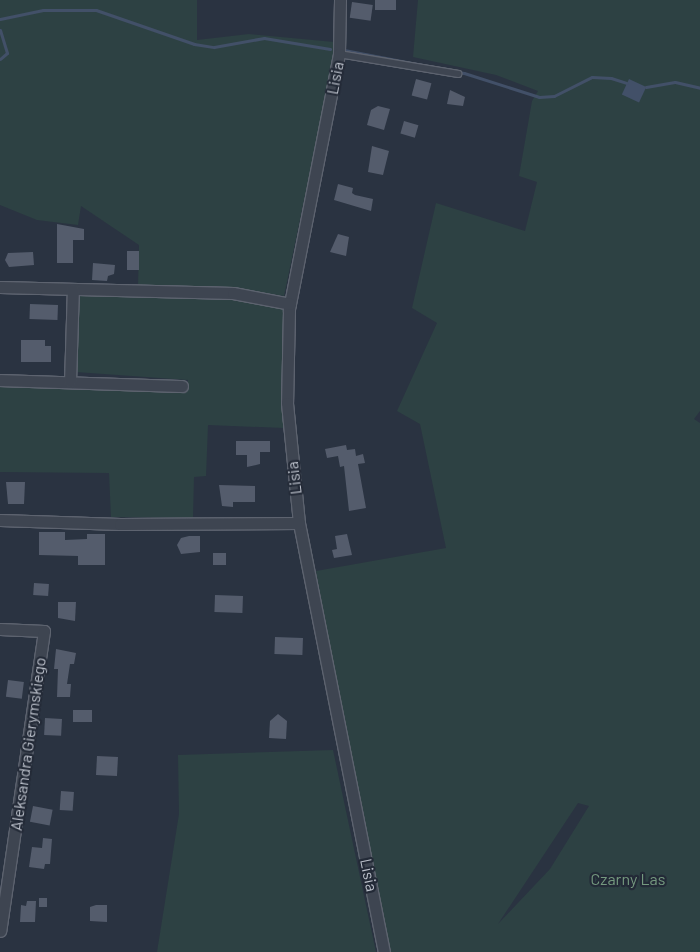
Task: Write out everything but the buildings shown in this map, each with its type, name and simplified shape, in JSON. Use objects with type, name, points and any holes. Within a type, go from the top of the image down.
[{"type":"street","name":"Lisia","points":[[340,0],[340,54],[290,304],[287,403],[299,523],[384,952]]},
{"type":"street","points":[[0,287],[232,293],[290,304]]},
{"type":"street","points":[[70,382],[73,289]]},
{"type":"street","points":[[0,380],[182,386]]},
{"type":"street","points":[[0,520],[120,524],[299,523]]},
{"type":"street","name":"Aleksandra Gierymskiego","points":[[0,629],[44,631],[0,931]]},
{"type":"lane","points":[[340,54],[458,74]]},
{"type":"green space","points":[[0,0],[197,0],[197,40],[249,34],[334,42],[334,57],[284,296],[219,286],[138,287],[139,245],[81,206],[78,225],[37,220],[0,205]]},
{"type":"green space","name":"Czarny Las","points":[[418,0],[700,0],[700,411],[694,419],[700,423],[700,952],[391,952],[360,820],[316,571],[446,548],[420,424],[397,411],[437,323],[412,308],[436,203],[525,231],[537,182],[519,176],[532,101],[538,91],[496,75],[413,57]],"holes":[[[578,803],[589,806],[550,869],[498,924]]]},
{"type":"green space","points":[[78,294],[210,294],[284,309],[284,384],[281,385],[284,428],[208,425],[206,476],[194,477],[193,518],[111,517],[109,473],[0,472],[0,382],[188,389],[188,380],[76,372]]},
{"type":"green space","points":[[333,750],[376,952],[157,952],[179,814],[178,755]]},
{"type":"water","points":[[629,79],[646,87],[639,102],[622,94]]},
{"type":"waterway","points":[[0,19],[43,10],[96,10],[194,44],[214,47],[264,38],[330,49]]},
{"type":"waterway","points":[[0,30],[7,53],[0,59]]},
{"type":"waterway","points":[[344,50],[464,73],[539,97],[554,96],[592,77],[611,78],[626,83]]},
{"type":"waterway","points":[[646,87],[675,82],[700,88]]}]
